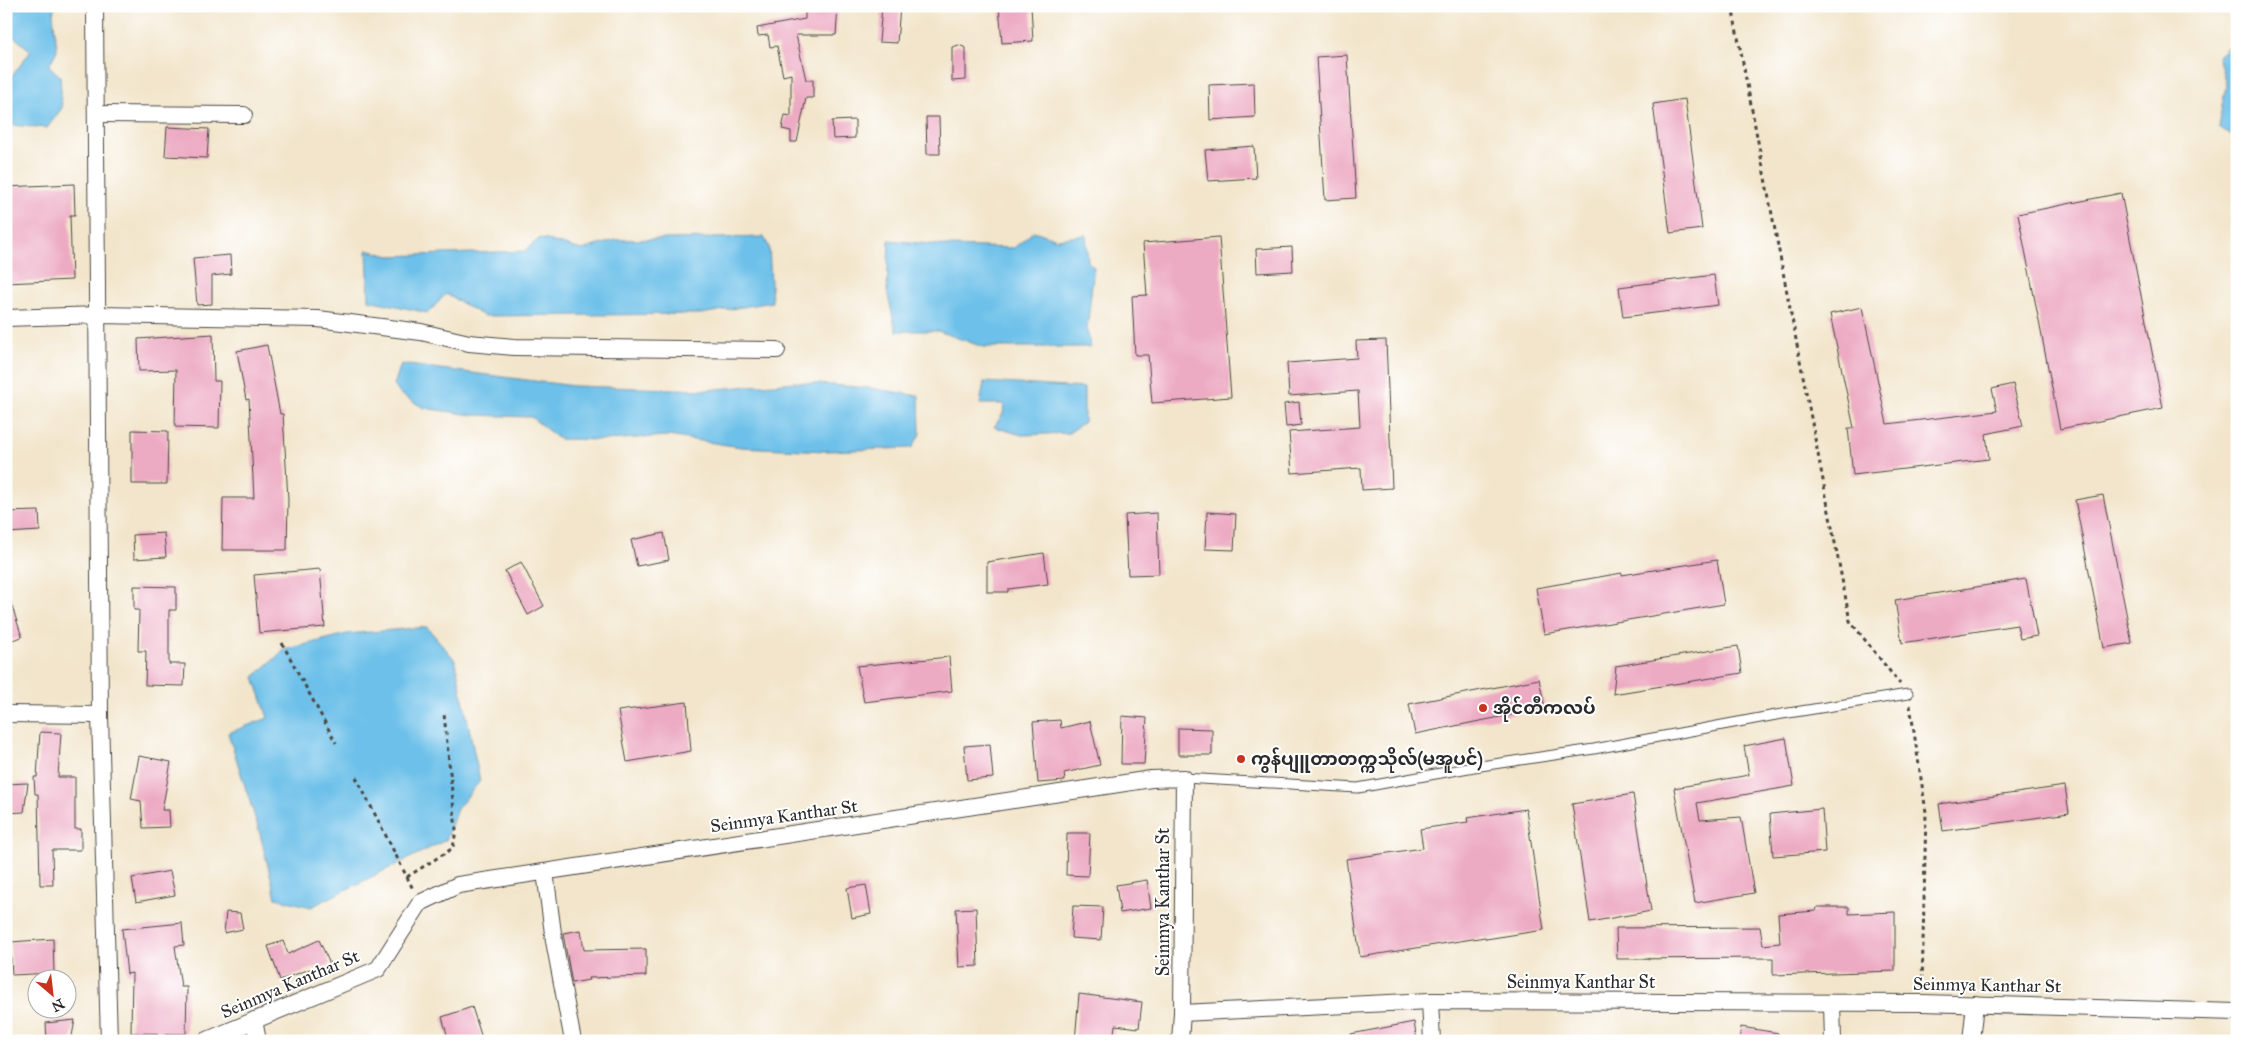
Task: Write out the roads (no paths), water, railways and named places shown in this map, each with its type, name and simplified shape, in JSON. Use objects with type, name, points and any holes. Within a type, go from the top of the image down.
[{"type":"street","points":[[95,6],[99,316],[100,715],[109,1041]]},
{"type":"street","points":[[97,114],[244,115]]},
{"type":"street","points":[[6,318],[99,316],[318,319],[421,332],[469,343],[514,347],[777,350]]},
{"type":"street","points":[[6,714],[100,715]]},
{"type":"street","name":"Seinmya Kanthar St","points":[[205,1041],[378,969],[420,903],[458,884],[1151,780],[1184,778],[1182,1013],[1430,1001],[1922,1003],[2237,1012]]},
{"type":"street","points":[[545,872],[554,941],[573,1041]]},
{"type":"street","points":[[1430,1001],[1432,1041]]},
{"type":"street","points":[[1832,1003],[1832,1041]]},
{"type":"street","points":[[1971,1041],[1975,1004]]},
{"type":"street","points":[[1180,1041],[1182,1013]]},
{"type":"street","points":[[254,1020],[258,1041]]},
{"type":"lane","points":[[1184,778],[1358,788],[1474,767],[1594,749],[1776,715],[1908,694]]},
{"type":"water","points":[[6,6],[55,6],[53,14],[57,50],[49,66],[60,76],[62,108],[47,128],[10,125],[6,78],[12,76],[31,51],[6,30]]},
{"type":"water","points":[[2237,39],[2237,139],[2218,127],[2226,85],[2218,56]]},
{"type":"water","points":[[1034,231],[1057,239],[1086,235],[1088,262],[1094,267],[1087,330],[1091,347],[983,347],[938,331],[896,331],[887,291],[889,240],[950,246],[1014,248]]},
{"type":"water","points":[[764,237],[769,247],[772,302],[701,314],[484,316],[446,294],[428,313],[369,300],[367,250],[390,256],[525,251],[540,238],[582,250],[615,240]]},
{"type":"water","points":[[401,364],[574,386],[706,390],[795,382],[870,388],[919,396],[920,434],[912,448],[826,451],[741,447],[668,436],[605,440],[559,439],[531,417],[472,415],[424,408],[400,394],[394,385]]},
{"type":"water","points":[[984,382],[1084,388],[1084,422],[1069,433],[1022,435],[994,427],[1003,414],[1004,404],[980,404]]},
{"type":"water","points":[[427,627],[455,660],[480,781],[457,809],[446,840],[311,907],[276,898],[259,830],[228,733],[268,718],[254,677],[284,650],[347,634]]},
{"type":"place","name":"အိုင်တီကလပ်","points":[[1483,708]]},
{"type":"place","name":"ကွန်ပျူတာတက္ကသိုလ်(မအူပင်)","points":[[1241,759]]}]
